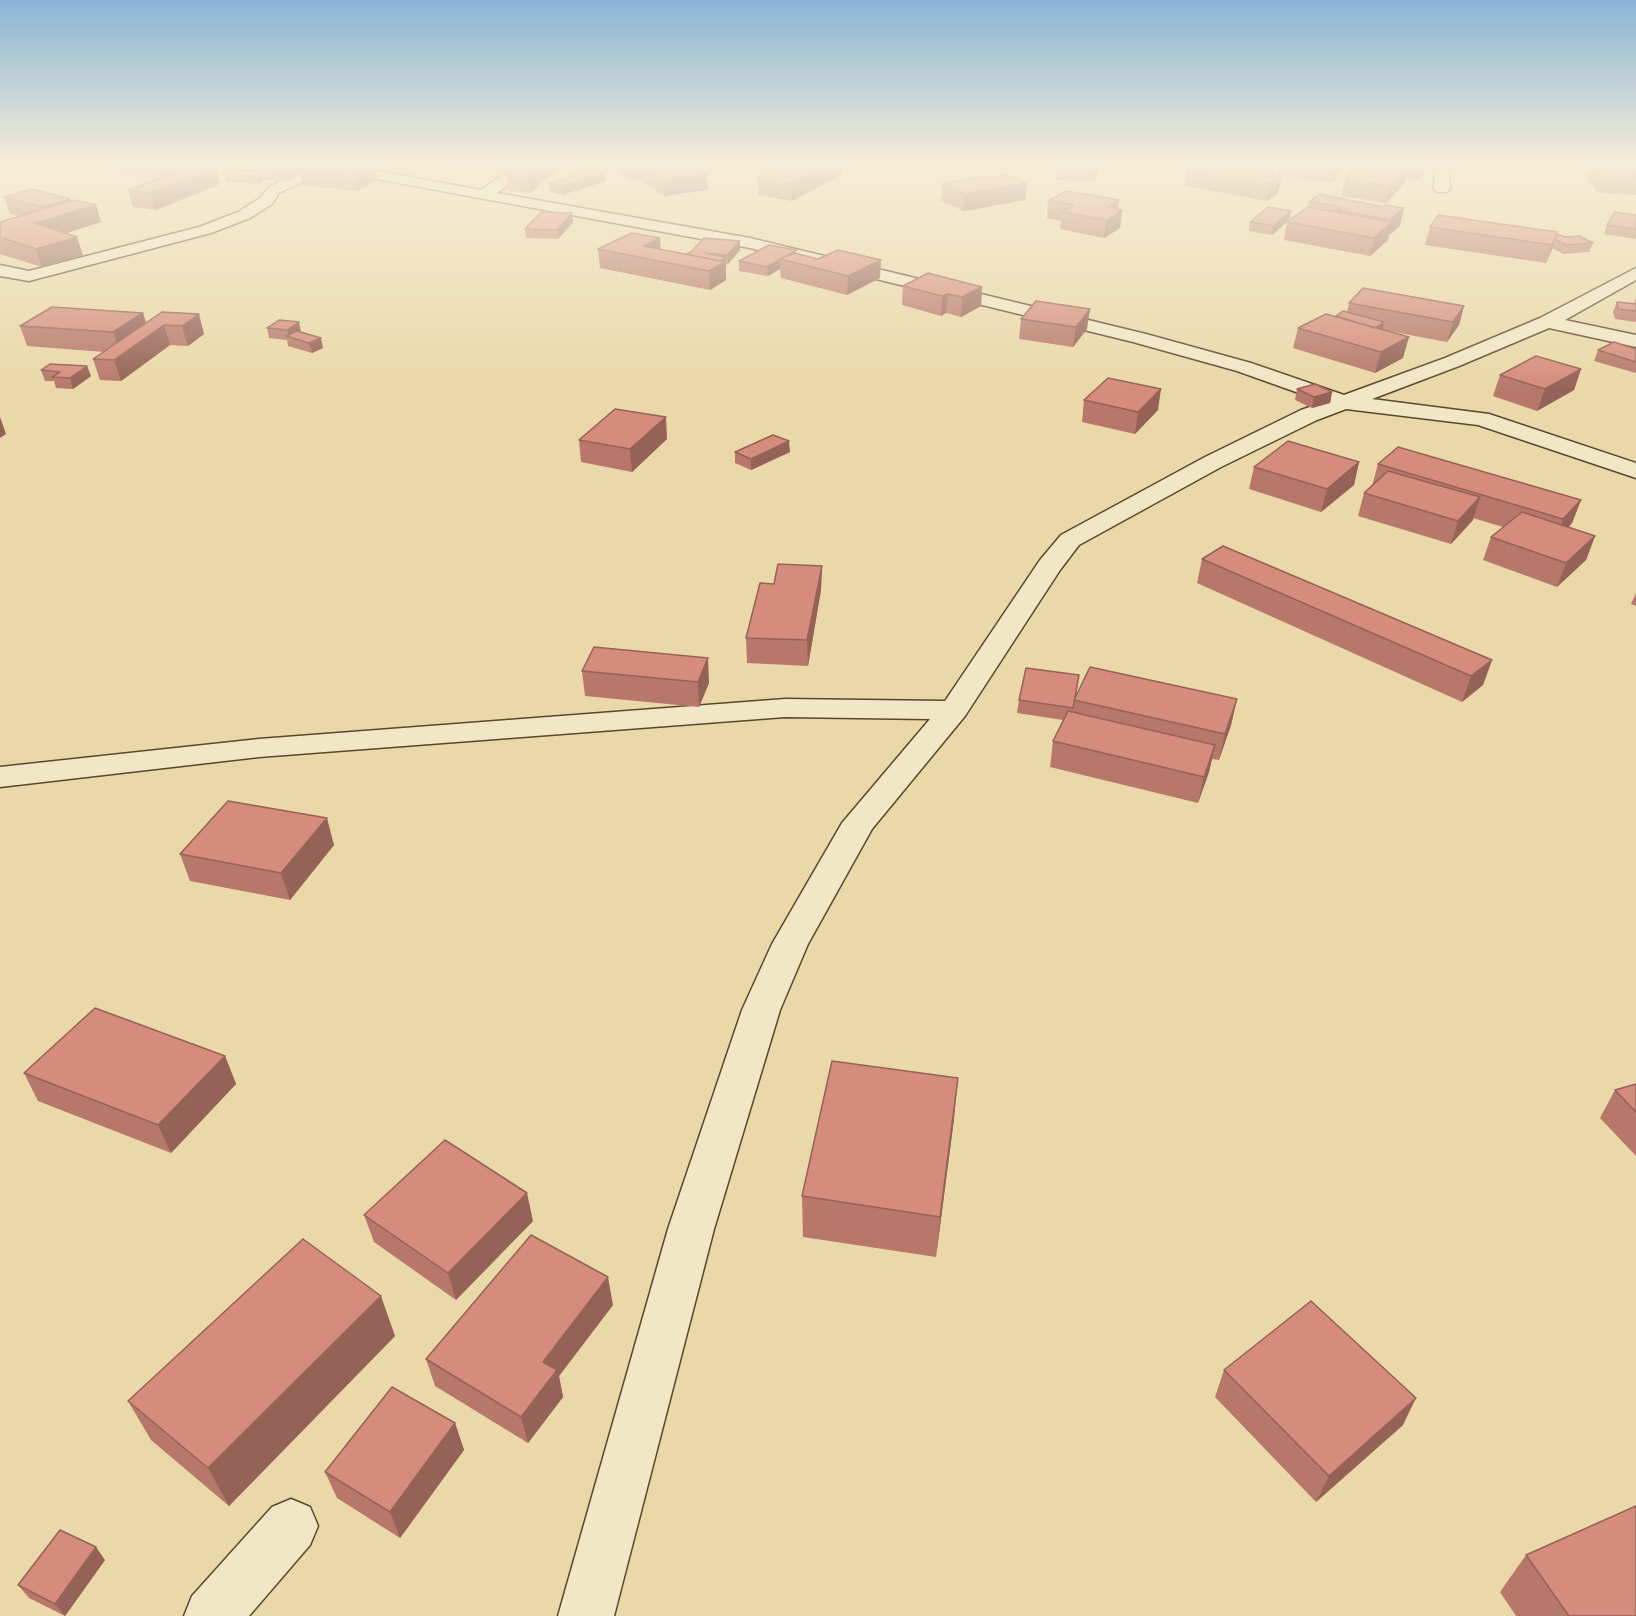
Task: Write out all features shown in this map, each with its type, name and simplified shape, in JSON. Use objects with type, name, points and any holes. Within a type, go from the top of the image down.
[{"type":"street","points":[[0,270],[15,275],[29,276],[174,238]]},
{"type":"street","points":[[725,238],[1138,338],[1244,367],[1344,402],[1481,420],[1636,471]]},
{"type":"street","points":[[586,1616],[691,1229],[761,1010],[790,944],[821,886],[859,823],[954,710],[1020,607],[1070,540],[1213,462],[1309,415],[1452,362],[1547,322],[1636,273]]},
{"type":"street","points":[[1547,322],[1634,341]]},
{"type":"street","points":[[0,777],[259,748],[784,708],[954,710]]},
{"type":"street","points":[[212,1616],[291,1526]]},
{"type":"building","points":[[4,238],[72,238],[36,249]]},
{"type":"building","points":[[620,238],[659,238],[644,246],[725,262],[709,271],[598,249]]},
{"type":"building","points":[[704,238],[740,241],[727,255],[705,253],[726,257],[720,261],[687,254]]},
{"type":"building","points":[[1507,238],[1555,238],[1552,245]]},
{"type":"building","points":[[1584,238],[1593,243],[1566,245],[1555,239]]},
{"type":"building","points":[[769,245],[797,250],[767,267],[739,261]]},
{"type":"building","points":[[838,250],[881,260],[848,276],[780,259],[795,253],[818,259]]},
{"type":"building","points":[[928,273],[982,287],[962,297],[948,294],[942,296],[903,286]]},
{"type":"building","points":[[1363,288],[1464,306],[1453,322],[1349,303]]},
{"type":"building","points":[[1036,301],[1090,309],[1076,327],[1021,319]]},
{"type":"building","points":[[1617,302],[1636,304],[1636,311],[1618,309]]},
{"type":"building","points":[[52,307],[143,313],[113,332],[20,326]]},
{"type":"building","points":[[1343,311],[1384,322],[1375,328],[1336,316]]},
{"type":"building","points":[[162,312],[199,314],[182,326],[164,325],[114,360],[93,359]]},
{"type":"building","points":[[1326,314],[1409,337],[1381,352],[1298,328]]},
{"type":"building","points":[[279,320],[299,322],[287,330],[267,328]]},
{"type":"building","points":[[297,331],[321,338],[309,343],[286,336]]},
{"type":"building","points":[[1614,342],[1636,349],[1636,362],[1598,350]]},
{"type":"building","points":[[1536,356],[1581,369],[1545,389],[1500,375]]},
{"type":"building","points":[[50,364],[87,366],[70,378],[52,377],[60,372],[41,370]]},
{"type":"building","points":[[1108,378],[1161,389],[1138,412],[1084,400]]},
{"type":"building","points":[[1315,384],[1332,392],[1314,397],[1297,389]]},
{"type":"building","points":[[615,409],[666,417],[630,449],[579,440]]},
{"type":"building","points":[[773,435],[789,441],[751,459],[735,452]]},
{"type":"building","points":[[1288,441],[1359,462],[1327,489],[1254,467]]},
{"type":"building","points":[[1398,447],[1581,500],[1563,519],[1378,464]]},
{"type":"building","points":[[1388,471],[1480,497],[1458,521],[1364,493]]},
{"type":"building","points":[[1522,512],[1595,536],[1566,563],[1491,537]]},
{"type":"building","points":[[1223,546],[1492,660],[1471,676],[1202,559]]},
{"type":"building","points":[[778,564],[822,566],[807,640],[746,638],[760,583],[774,584]]},
{"type":"building","points":[[594,647],[708,658],[698,682],[582,671]]},
{"type":"building","points":[[1090,667],[1237,699],[1225,734],[1074,700]]},
{"type":"building","points":[[1026,668],[1079,675],[1073,708],[1019,700]]},
{"type":"building","points":[[1068,711],[1215,745],[1204,777],[1053,741]]},
{"type":"building","points":[[228,801],[327,818],[281,873],[180,854]]},
{"type":"building","points":[[95,1008],[225,1056],[158,1125],[24,1073]]},
{"type":"building","points":[[832,1061],[958,1078],[940,1217],[802,1196]]},
{"type":"building","points":[[1636,1084],[1636,1112],[1615,1090]]},
{"type":"building","points":[[445,1140],[527,1193],[448,1273],[364,1215]]},
{"type":"building","points":[[531,1235],[608,1277],[543,1362],[557,1370],[521,1417],[426,1359]]},
{"type":"building","points":[[303,1239],[381,1296],[208,1468],[128,1401]]},
{"type":"building","points":[[1311,1301],[1416,1398],[1329,1476],[1224,1370]]},
{"type":"building","points":[[392,1387],[455,1423],[390,1512],[325,1472]]},
{"type":"building","points":[[1636,1506],[1636,1616],[1569,1616],[1526,1555]]},
{"type":"building","points":[[60,1530],[96,1547],[55,1604],[18,1585]]}]
